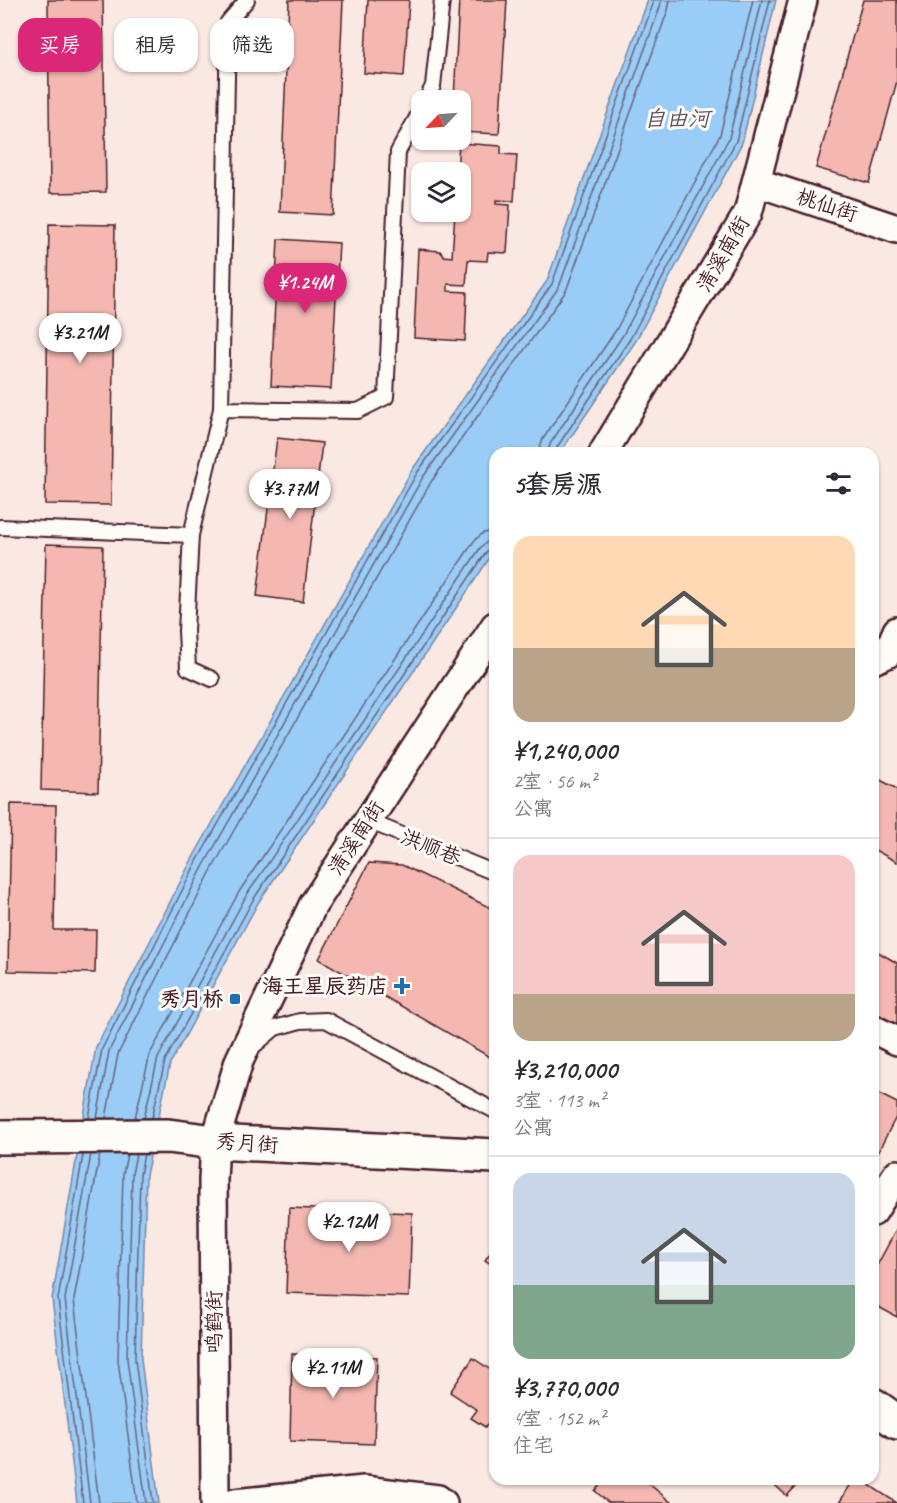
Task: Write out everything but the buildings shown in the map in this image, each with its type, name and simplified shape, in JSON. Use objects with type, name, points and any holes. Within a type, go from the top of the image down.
[{"type":"street","name":"清溪南街","points":[[607,447],[748,213],[803,0]]},
{"type":"street","name":"桃仙街","points":[[756,182],[897,229]]},
{"type":"street","points":[[879,657],[887,654],[897,631]]},
{"type":"street","name":"清溪南街","points":[[215,1142],[239,1061],[313,905],[489,635]]},
{"type":"street","points":[[879,1032],[897,1041]]},
{"type":"street","name":"秀月街","points":[[0,1137],[168,1136],[215,1142],[489,1156]]},
{"type":"street","name":"鸣鹤街","points":[[215,1142],[213,1180],[215,1503]]},
{"type":"street","points":[[879,1202],[897,1174]]},
{"type":"street","points":[[879,1410],[897,1422]]},
{"type":"street","points":[[234,1503],[364,1496],[438,1499],[443,1503]]},
{"type":"lane","points":[[212,678],[188,668],[186,631],[191,535],[221,409],[228,22],[247,0]]},
{"type":"lane","points":[[431,90],[442,0]]},
{"type":"lane","points":[[221,409],[358,411],[386,397],[398,152],[411,128]]},
{"type":"lane","points":[[0,527],[191,535]]},
{"type":"lane","name":"洪顺巷","points":[[368,821],[489,871]]},
{"type":"lane","points":[[239,1061],[274,1028],[300,1021],[326,1020],[489,1108]]},
{"type":"water","name":"自由河","points":[[648,0],[776,0],[742,143],[635,342],[564,447],[489,447],[489,559],[258,903],[170,1064],[146,1175],[141,1359],[159,1503],[77,1503],[52,1299],[96,1047],[191,861],[412,470],[547,281]]},
{"type":"place","name":"海王星辰药店","points":[[402,986]]},
{"type":"place","name":"秀月桥","points":[[235,999]]}]
